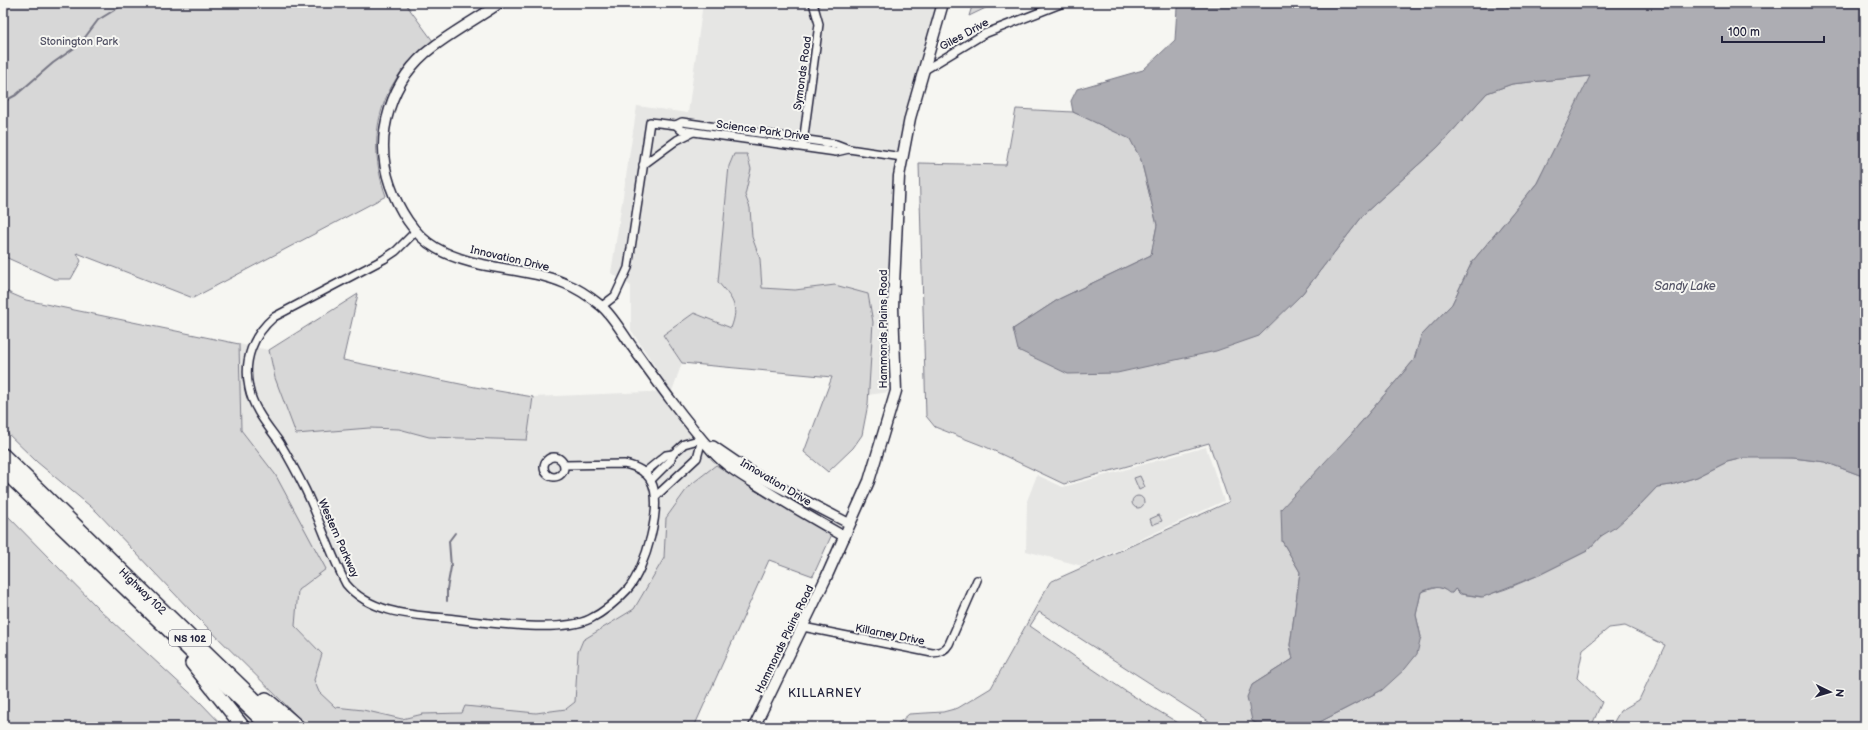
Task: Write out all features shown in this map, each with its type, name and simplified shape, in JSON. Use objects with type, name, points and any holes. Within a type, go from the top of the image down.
[{"type":"highway","name":"Highway 102","points":[[3,455],[283,727]]},
{"type":"highway","name":"Highway 102","points":[[3,470],[268,727]]},
{"type":"highway","points":[[98,547],[298,727]]},
{"type":"highway","points":[[160,623],[243,727]]},
{"type":"main road","name":"Hammonds Plains Road","points":[[754,727],[803,627],[869,482],[896,391],[893,307],[896,219],[902,157],[910,118],[943,3]]},
{"type":"street","name":"Innovation Drive","points":[[500,3],[432,48],[402,80],[392,99],[386,121],[383,145],[385,172],[392,192],[405,216],[416,231],[435,248],[454,257],[475,264],[563,282],[580,291],[602,306],[680,413],[724,463],[745,478],[845,536]]},
{"type":"street","name":"Symonds Road","points":[[802,147],[819,24],[813,3]]},
{"type":"street","name":"Giles Drive","points":[[923,71],[984,34],[1063,3]]},
{"type":"street","name":"Science Park Drive","points":[[643,165],[650,122],[676,125],[682,122],[843,145],[849,149]]},
{"type":"street","name":"Science Park Drive","points":[[676,125],[681,130],[694,132],[836,152],[849,149],[902,157]]},
{"type":"street","points":[[602,306],[615,296],[628,268],[643,165],[677,140],[694,132]]},
{"type":"street","name":"Western Parkway","points":[[416,231],[396,251],[384,259],[274,317],[263,327],[255,339],[247,370],[249,387],[254,406],[295,470],[316,514],[341,574],[351,590],[377,607],[399,613],[429,617],[544,626],[567,626],[589,620],[610,607],[628,589],[642,568],[649,545],[656,496],[651,480],[634,466],[624,464],[564,466]]},
{"type":"street","name":"Innovation Drive","points":[[702,439],[754,474],[850,524]]},
{"type":"street","points":[[656,496],[697,458],[702,439]]},
{"type":"street","points":[[651,480],[670,461],[673,454],[684,444],[702,439]]},
{"type":"street","points":[[644,473],[666,455],[673,454]]},
{"type":"street","name":"Killarney Drive","points":[[803,627],[937,653],[946,648],[949,644],[977,580]]},
{"type":"shaded area","points":[[703,3],[943,3],[902,157],[896,391],[868,395],[870,364],[868,294],[835,285],[795,290],[762,288],[760,259],[752,237],[750,208],[745,195],[751,169],[734,154],[729,166],[725,210],[735,318],[731,328],[694,313],[663,336],[682,363],[672,391],[716,465],[689,486],[666,518],[664,558],[634,609],[583,640],[578,652],[575,702],[566,709],[536,713],[506,711],[423,714],[402,719],[363,710],[335,707],[319,692],[314,680],[322,654],[295,626],[298,590],[275,474],[241,430],[239,344],[269,350],[275,378],[369,428],[399,429],[429,437],[527,440],[533,397],[671,391],[631,330],[631,286],[611,273],[637,106],[688,113]]},
{"type":"shaded area","points":[[1206,447],[1224,501],[1082,566],[1026,551],[1027,501],[1037,475],[1063,487]]},
{"type":"green space","name":"Stonington Park","points":[[3,3],[405,3],[433,41],[415,56],[401,72],[389,90],[382,110],[377,130],[377,152],[380,174],[386,196],[193,298],[77,253],[81,261],[71,279],[54,279],[3,256]]},
{"type":"green space","points":[[973,3],[996,3],[969,16]]},
{"type":"green space","points":[[1591,76],[1537,183],[1472,262],[1452,304],[1421,336],[1414,360],[1351,434],[1282,541],[1300,572],[1290,645],[1293,659],[1252,685],[1252,721],[1263,727],[1218,727],[1039,612],[1030,626],[1125,691],[1185,727],[1125,727],[1091,724],[1092,727],[894,727],[909,714],[943,712],[958,708],[991,688],[1050,582],[1229,502],[1209,443],[1064,484],[986,447],[935,427],[926,416],[919,163],[1006,165],[1016,109],[1073,112],[1130,138],[1141,160],[1157,225],[1151,255],[1059,299],[1013,329],[1302,294],[1365,213],[1438,147],[1487,93],[1512,84]]},
{"type":"green space","points":[[734,154],[747,154],[751,169],[745,195],[750,208],[752,237],[760,259],[762,288],[795,290],[835,285],[868,294],[873,322],[868,404],[862,435],[853,448],[828,472],[804,452],[832,377],[682,363],[663,335],[694,313],[731,328],[734,320],[735,308],[731,298],[718,282],[729,166]]},
{"type":"green space","points":[[3,290],[26,300],[239,344],[241,430],[275,474],[326,569],[298,590],[295,626],[322,654],[314,680],[319,692],[335,707],[363,710],[402,719],[423,714],[462,713],[465,706],[536,713],[566,709],[575,702],[578,652],[583,640],[634,609],[664,558],[666,518],[689,486],[716,465],[767,498],[833,532],[813,576],[769,560],[694,727],[308,727],[190,610],[96,511],[37,462],[3,429]]},
{"type":"green space","points":[[358,294],[343,360],[475,387],[533,397],[527,440],[429,437],[399,429],[369,428],[296,434],[275,378],[269,350]]},
{"type":"green space","points":[[1743,458],[1793,458],[1825,462],[1865,477],[1865,727],[1611,727],[1620,711],[1639,700],[1665,645],[1625,626],[1609,628],[1583,649],[1577,678],[1602,702],[1591,727],[1310,727],[1382,690],[1421,637],[1416,615],[1421,592],[1438,587],[1452,593],[1455,589],[1460,594],[1481,597],[1506,589],[1539,575],[1587,551],[1601,536],[1634,511],[1657,487],[1671,485],[1697,477],[1727,462]]},
{"type":"green space","points":[[1140,476],[1145,487],[1139,490],[1134,478]]},
{"type":"green space","points":[[1140,496],[1143,497],[1143,507],[1136,508],[1133,507],[1132,500],[1133,497]]},
{"type":"green space","points":[[3,511],[100,610],[199,701],[224,727],[3,727]]},
{"type":"green space","points":[[1159,515],[1162,521],[1152,525],[1150,519]]},
{"type":"water","name":"Sandy Lake","points":[[1181,3],[1865,3],[1865,477],[1825,462],[1793,458],[1743,458],[1727,462],[1697,477],[1671,485],[1657,487],[1634,511],[1616,527],[1601,536],[1587,551],[1539,575],[1483,597],[1462,594],[1455,589],[1452,593],[1449,593],[1442,588],[1432,588],[1421,592],[1416,615],[1421,637],[1417,654],[1405,669],[1382,690],[1310,727],[1263,727],[1252,721],[1247,697],[1252,685],[1293,659],[1290,645],[1300,572],[1282,541],[1281,509],[1351,434],[1414,360],[1421,336],[1452,304],[1472,262],[1537,183],[1590,76],[1512,84],[1487,93],[1438,147],[1365,213],[1302,294],[1259,336],[1216,351],[1117,373],[1068,374],[1018,350],[1013,329],[1059,299],[1151,255],[1157,225],[1141,160],[1130,139],[1073,112],[1071,101],[1077,89],[1143,70],[1175,40],[1177,8]]},
{"type":"waterway","points":[[3,102],[16,95],[53,63],[80,44],[98,20],[126,3]]},
{"type":"waterway","points":[[447,601],[447,589],[451,567],[449,541],[455,533]]},
{"type":"district","name":"KILLARNEY","points":[[825,693]]}]
